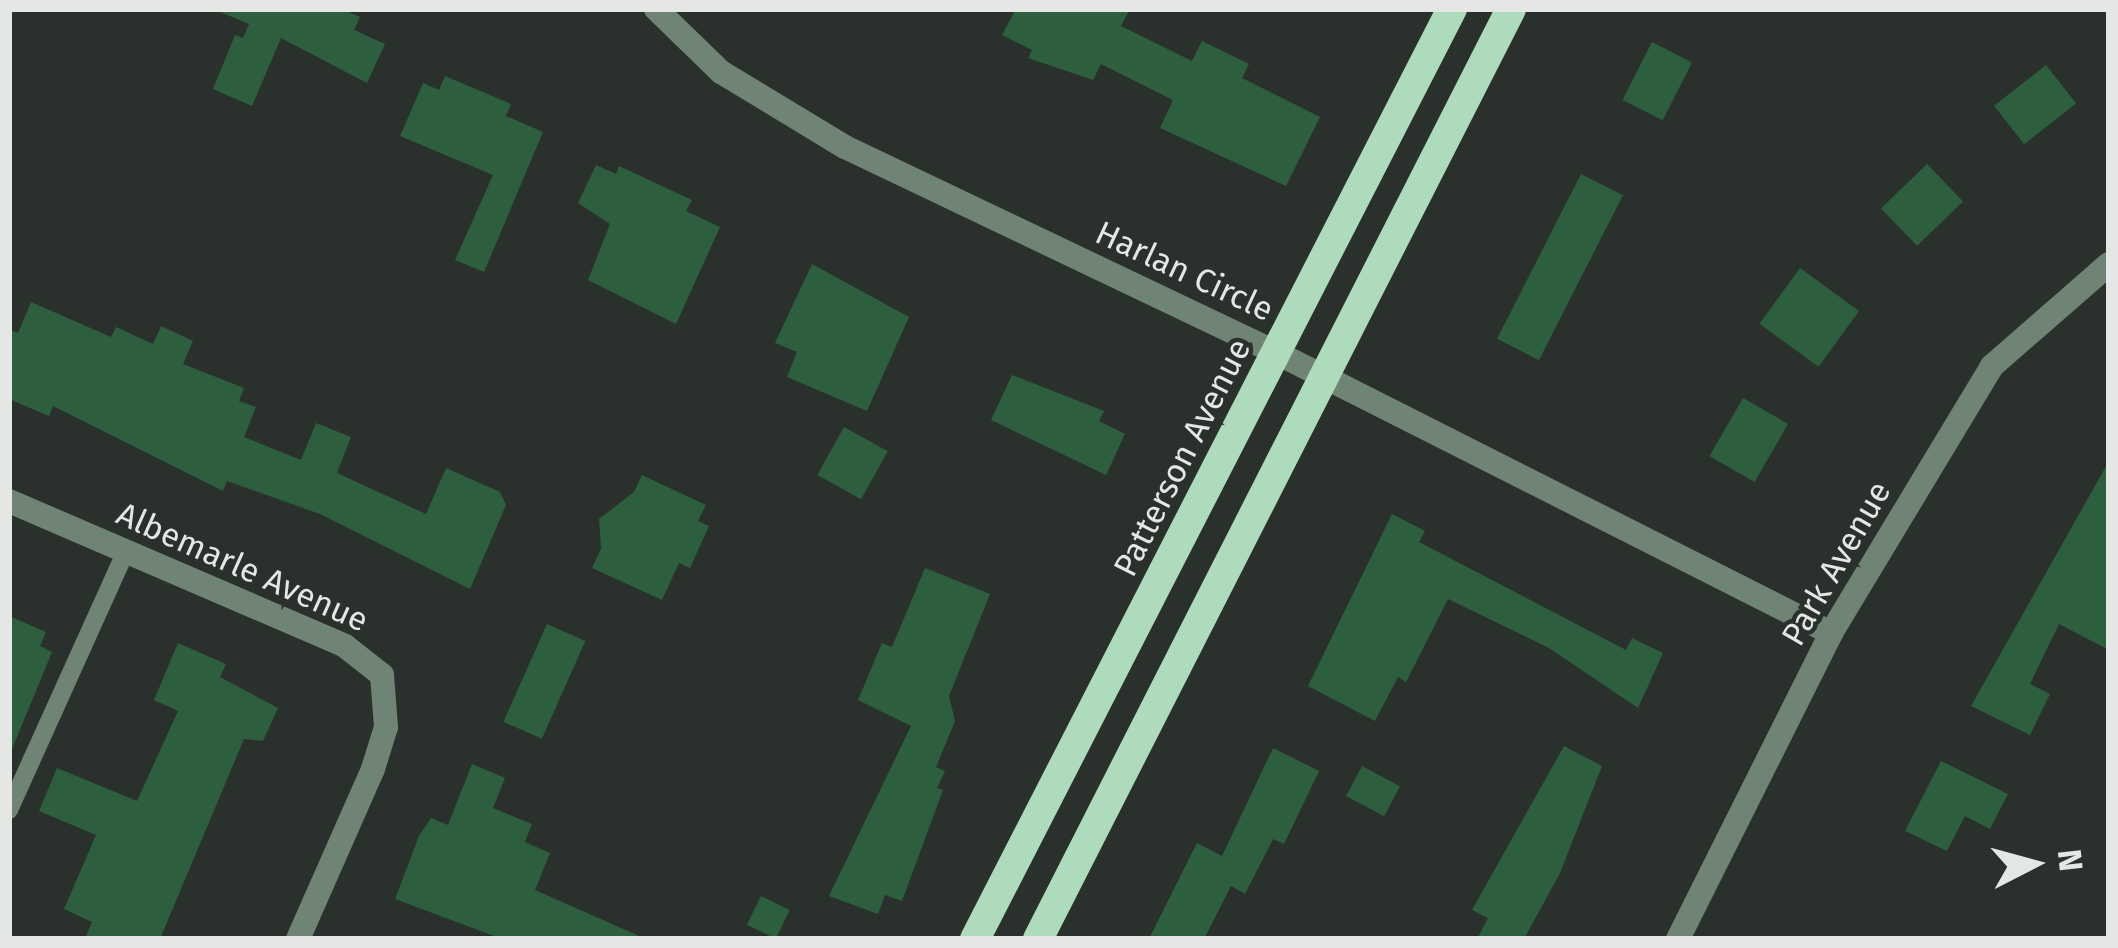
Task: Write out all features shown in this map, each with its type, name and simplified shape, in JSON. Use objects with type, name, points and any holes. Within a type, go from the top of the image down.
[{"type":"main road","name":"Patterson Avenue","points":[[975,939],[1452,9]]},
{"type":"main road","points":[[1038,939],[1511,9]]},
{"type":"street","name":"Harlan Circle","points":[[656,9],[721,72],[845,147],[1277,353],[1832,633]]},
{"type":"street","name":"Park Avenue","points":[[1678,939],[1832,633],[1992,367],[2109,264]]},
{"type":"street","name":"Albemarle Avenue","points":[[9,501],[346,646],[382,675],[386,727],[298,939]]},
{"type":"lane","points":[[9,810],[125,551]]},
{"type":"building","points":[[213,9],[342,9],[360,17],[354,30],[385,44],[367,83],[281,38],[252,106],[213,89],[235,35],[243,38],[249,24]]},
{"type":"building","points":[[1016,9],[1130,9],[1121,26],[1192,61],[1202,41],[1249,64],[1242,78],[1320,117],[1286,186],[1160,128],[1173,100],[1101,64],[1093,80],[1028,58],[1032,50],[1002,35]]},
{"type":"building","points":[[1652,42],[1692,62],[1663,120],[1622,100]]},
{"type":"building","points":[[2046,65],[2076,104],[2024,144],[1994,106]]},
{"type":"building","points":[[445,76],[511,104],[506,116],[543,132],[484,272],[455,260],[493,175],[400,136],[423,83],[439,90]]},
{"type":"building","points":[[1927,164],[1963,201],[1917,246],[1881,208]]},
{"type":"building","points":[[596,165],[616,174],[619,166],[692,200],[686,211],[720,227],[676,324],[588,280],[610,224],[578,203]]},
{"type":"building","points":[[1581,174],[1623,195],[1539,360],[1497,339]]},
{"type":"building","points":[[812,264],[909,317],[867,411],[787,377],[797,352],[775,343]]},
{"type":"building","points":[[1800,268],[1859,311],[1819,367],[1759,324]]},
{"type":"building","points":[[31,302],[111,337],[116,327],[153,344],[161,326],[193,341],[183,364],[244,388],[239,401],[256,407],[244,437],[301,460],[316,423],[351,437],[337,473],[426,514],[446,468],[500,492],[506,505],[470,589],[320,514],[227,481],[223,491],[53,406],[49,416],[9,399],[9,329],[18,333]]},
{"type":"building","points":[[1012,375],[1104,411],[1099,421],[1125,434],[1106,475],[991,420]]},
{"type":"building","points":[[1743,398],[1788,424],[1755,482],[1710,456]]},
{"type":"building","points":[[844,427],[888,451],[861,499],[817,475]]},
{"type":"building","points":[[2109,461],[2109,650],[2059,624],[2030,684],[2050,694],[2030,735],[1971,706]]},
{"type":"building","points":[[642,475],[706,505],[698,521],[709,526],[690,568],[679,563],[662,600],[592,568],[601,549],[599,519],[634,492]]},
{"type":"building","points":[[1392,514],[1425,531],[1419,542],[1626,650],[1632,638],[1663,653],[1638,708],[1549,648],[1448,599],[1406,682],[1398,677],[1375,721],[1308,686]]},
{"type":"building","points":[[925,568],[990,594],[949,696],[955,721],[936,767],[945,771],[937,788],[943,790],[902,901],[885,895],[878,914],[829,896],[911,726],[858,700],[882,643],[892,647]]},
{"type":"building","points":[[9,616],[46,632],[40,646],[52,652],[10,754]]},
{"type":"building","points":[[547,624],[585,641],[542,739],[503,722]]},
{"type":"building","points":[[178,643],[226,664],[220,677],[278,708],[263,741],[244,739],[160,939],[85,939],[92,922],[64,909],[96,835],[39,811],[57,768],[137,801],[178,711],[154,700]]},
{"type":"building","points":[[1564,746],[1602,766],[1560,873],[1524,939],[1477,939],[1488,918],[1472,910]]},
{"type":"building","points":[[1273,748],[1319,771],[1284,844],[1273,839],[1245,894],[1231,886],[1204,939],[1149,939],[1197,843],[1222,856]]},
{"type":"building","points":[[1941,761],[2008,794],[1990,829],[1965,816],[1947,851],[1905,831]]},
{"type":"building","points":[[472,764],[505,778],[493,808],[532,824],[525,842],[550,853],[535,890],[646,939],[502,939],[395,899],[419,836],[431,818],[448,825]]},
{"type":"building","points":[[1362,766],[1400,786],[1384,816],[1346,796]]},
{"type":"building","points":[[761,896],[790,910],[776,939],[747,925]]}]
